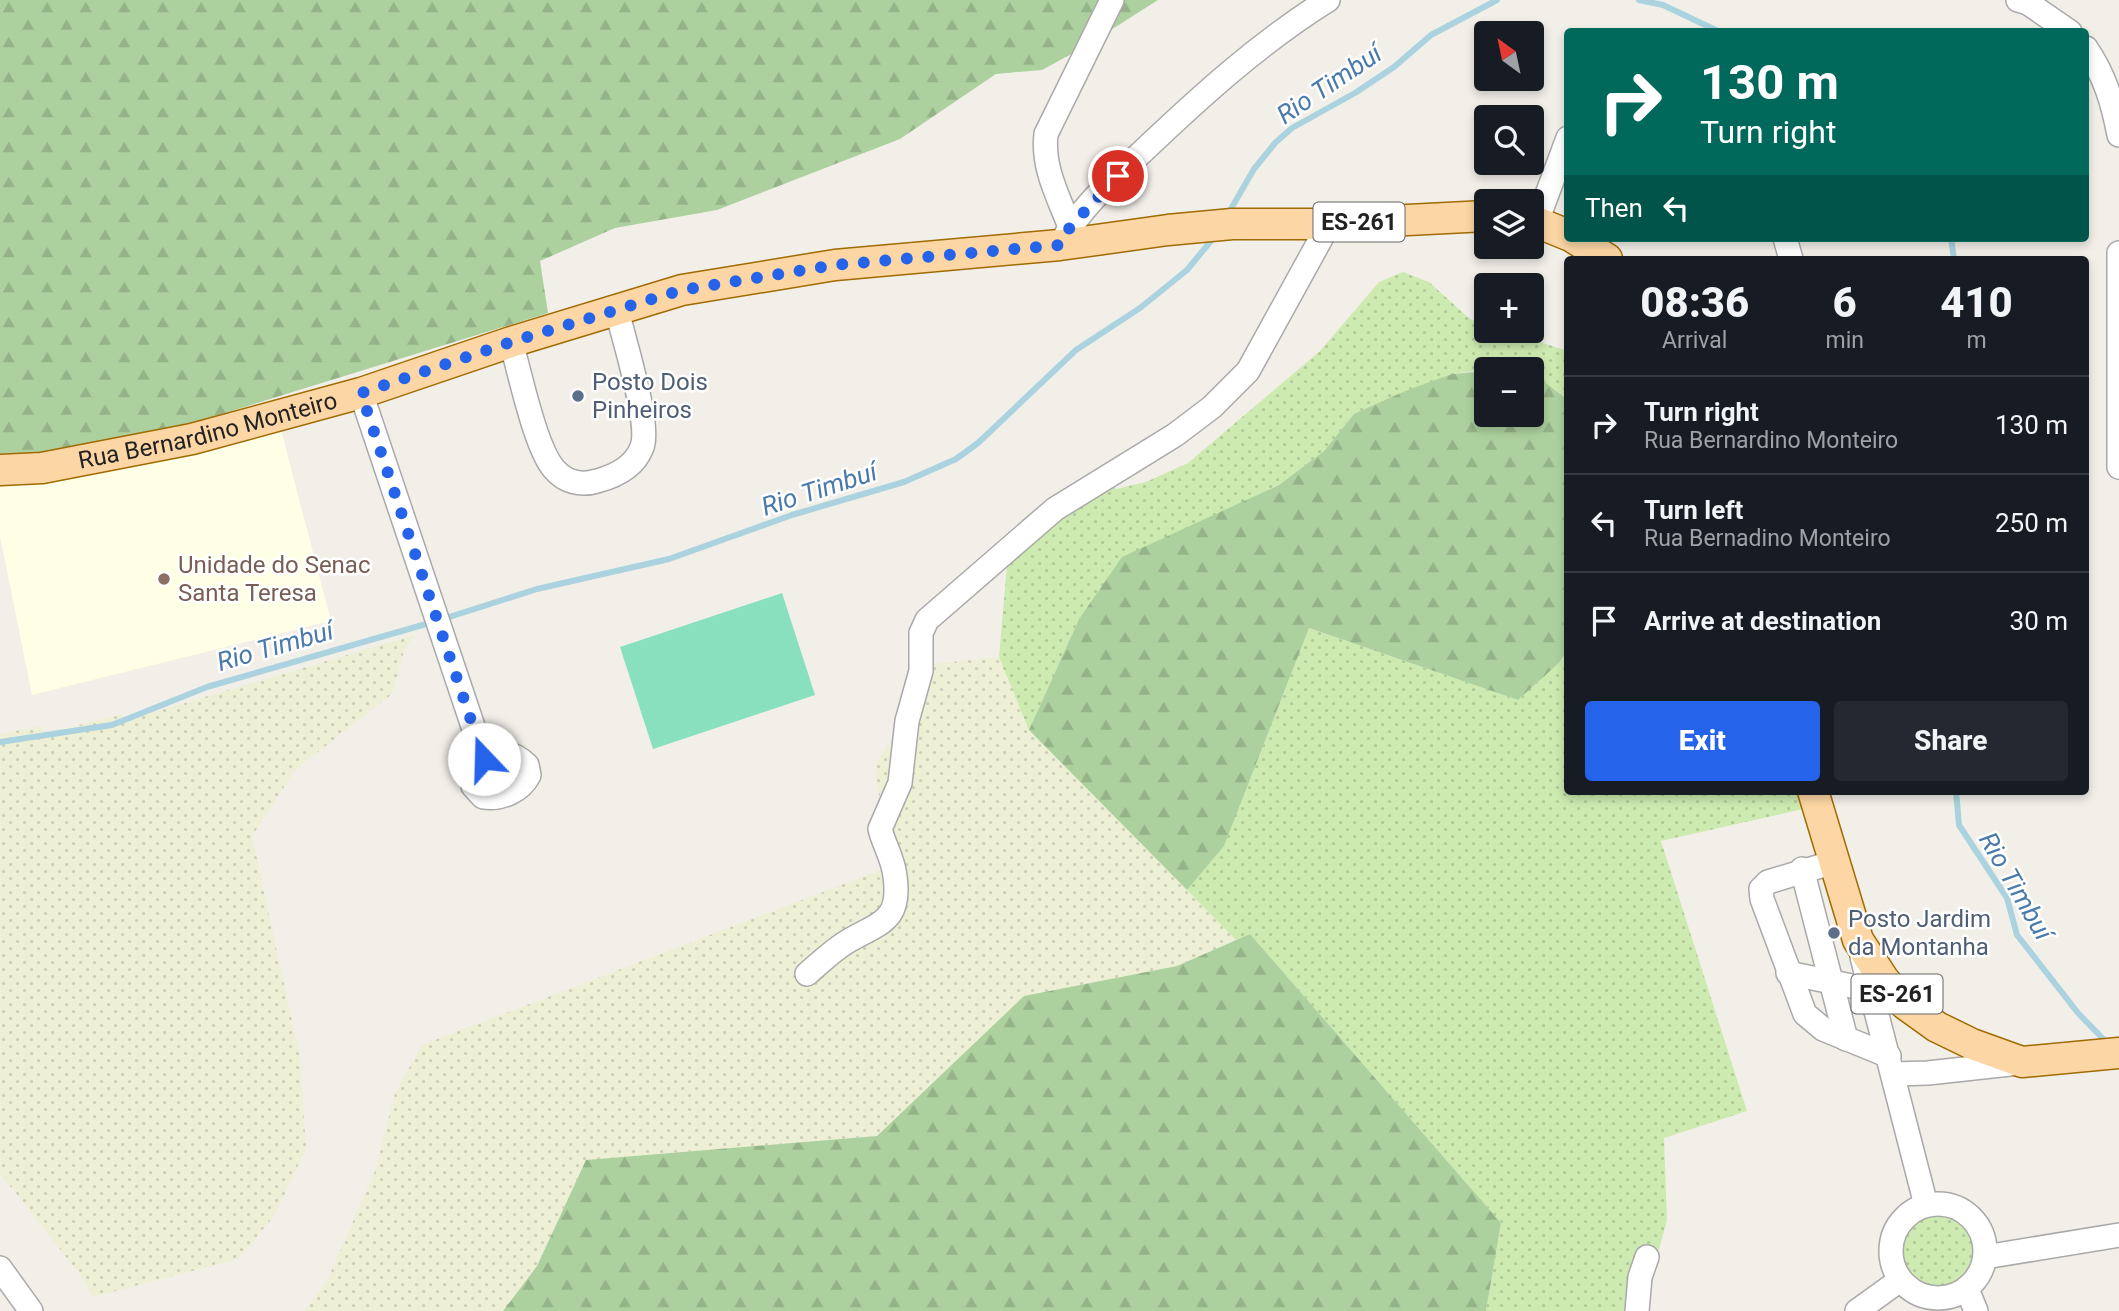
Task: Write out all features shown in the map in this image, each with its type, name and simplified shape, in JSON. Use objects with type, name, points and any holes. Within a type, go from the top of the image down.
[{"type":"main road","name":"Rua Bernardino Monteiro","points":[[0,470],[42,468],[192,439],[361,393],[511,342],[682,290],[835,265],[1065,236],[1232,224],[1329,224],[1474,217]]},
{"type":"main road","points":[[1544,224],[1564,233]]},
{"type":"main road","points":[[1580,242],[1601,256]]},
{"type":"main road","name":"ES-261","points":[[1814,795],[1858,940],[1884,980],[1905,1004],[1937,1027],[1972,1044],[2022,1062],[2110,1055]]},
{"type":"street","points":[[1065,236],[1044,154],[1046,134],[1112,0]]},
{"type":"street","points":[[1065,236],[1099,194],[1213,84],[1293,22],[1328,0]]},
{"type":"street","points":[[2018,0],[2028,3],[2064,28]]},
{"type":"street","points":[[2089,52],[2100,68],[2113,102],[2119,135]]},
{"type":"street","points":[[1544,196],[1564,148]]},
{"type":"street","points":[[807,974],[840,947],[880,926],[892,911],[895,879],[888,846],[880,829],[900,783],[907,721],[921,671],[921,634],[927,621],[1055,509],[1175,435],[1212,407],[1248,371],[1329,224]]},
{"type":"street","points":[[2119,253],[2119,467]]},
{"type":"street","points":[[511,342],[544,452],[554,469],[570,482],[590,484],[612,478],[631,465],[643,446],[644,424],[617,310]]},
{"type":"street","points":[[361,393],[432,611],[484,759]]},
{"type":"street","points":[[1834,862],[1802,869],[1769,882],[1761,889],[1788,973],[1805,1014],[1812,1023],[1891,1065],[1928,1073],[2022,1062]]},
{"type":"street","points":[[1802,869],[1846,1039]]},
{"type":"street","points":[[1858,940],[1926,1205]]},
{"type":"street","points":[[1788,973],[1871,990]]},
{"type":"street","points":[[1944,1204],[1962,1210],[1976,1222],[1984,1238],[1985,1257],[1979,1275],[1967,1289],[1950,1297],[1931,1298],[1914,1292],[1900,1280],[1892,1264],[1894,1236],[1909,1213],[1926,1205],[1944,1204]]},
{"type":"street","points":[[1985,1257],[2119,1235]]},
{"type":"street","points":[[1637,1311],[1640,1277],[1647,1257]]},
{"type":"street","points":[[0,1268],[31,1311]]},
{"type":"street","points":[[1857,1311],[1900,1280]]},
{"type":"street","points":[[1967,1289],[1976,1311]]},
{"type":"shaded area","name":"Unidade do Senac Santa Teresa","points":[[281,430],[331,621],[32,695],[0,536],[0,484]]},
{"type":"shaded area","points":[[414,635],[404,651],[392,694],[295,770],[252,836],[300,1058],[306,1149],[274,1216],[238,1259],[93,1297],[81,1276],[0,1173],[0,734],[41,726],[44,734],[122,714],[124,721]]},
{"type":"shaded area","points":[[999,657],[1029,730],[1236,940],[1177,966],[1024,996],[877,1136],[586,1160],[537,1266],[503,1311],[304,1311],[326,1283],[375,1171],[395,1093],[422,1045],[888,867],[875,764],[894,736],[911,666]]},
{"type":"green space","points":[[0,0],[1158,0],[1042,70],[996,74],[900,139],[717,210],[615,228],[540,261],[548,313],[128,443],[0,464]]},
{"type":"green space","points":[[1403,272],[1429,282],[1474,320],[1474,343],[1543,343],[1564,350],[1564,397],[1544,382],[1544,357],[1474,357],[1474,371],[1452,374],[1354,414],[1324,451],[1279,485],[1216,515],[1079,619],[1029,730],[999,657],[1007,566],[1045,518],[1101,476],[1116,489],[1146,482],[1188,463],[1320,351],[1379,282]]},
{"type":"green space","points":[[1474,372],[1474,427],[1544,427],[1544,382],[1564,397],[1564,655],[1518,700],[1309,628],[1224,846],[1187,890],[1029,730],[1079,619],[1122,557],[1279,485],[1324,451],[1354,414],[1452,374]]},
{"type":"green space","points":[[782,593],[815,695],[653,749],[620,647]]},
{"type":"green space","points":[[1309,628],[1518,700],[1564,655],[1564,795],[1804,795],[1808,808],[1661,841],[1747,1111],[1664,1138],[1667,1220],[1651,1279],[1631,1311],[1486,1311],[1501,1223],[1250,934],[1236,940],[1187,890],[1224,845]]},
{"type":"green space","points":[[1250,934],[1501,1223],[1486,1311],[503,1311],[537,1266],[586,1160],[877,1136],[1024,996],[1177,966]]},
{"type":"green space","points":[[1930,1214],[1944,1214],[1958,1220],[1969,1231],[1975,1252],[1972,1267],[1964,1279],[1944,1290],[1930,1290],[1916,1284],[1905,1273],[1899,1259],[1899,1245],[1905,1231],[1916,1220]]},
{"type":"waterway","name":"Rio Timbuí","points":[[1228,214],[1254,169],[1275,143],[1292,128],[1355,93],[1394,67],[1431,35],[1497,0]]},
{"type":"waterway","name":"Rio Timbuí","points":[[1639,0],[1663,5],[1712,28]]},
{"type":"waterway","name":"Rio Timbuí","points":[[443,619],[537,589],[669,559],[792,515],[904,482],[956,459],[978,443],[1076,350],[1140,308],[1187,270],[1215,236]]},
{"type":"waterway","name":"Rio Timbuí","points":[[1952,242],[1954,256]]},
{"type":"waterway","name":"Rio Timbuí","points":[[0,742],[112,725],[207,687],[433,622]]},
{"type":"waterway","name":"Rio Timbuí","points":[[1956,795],[1959,825],[2007,898],[2017,935],[2078,1013],[2108,1044]]},
{"type":"place","name":"Posto Dois Pinheiros","points":[[578,396]]},
{"type":"place","name":"Unidade do Senac Santa Teresa","points":[[164,579]]},
{"type":"place","name":"Posto Jardim da Montanha","points":[[1834,933]]},
{"type":"route","points":[[484,759],[432,611],[361,393],[511,342],[682,290],[835,265],[1060,245],[1070,227],[1118,176]]}]
